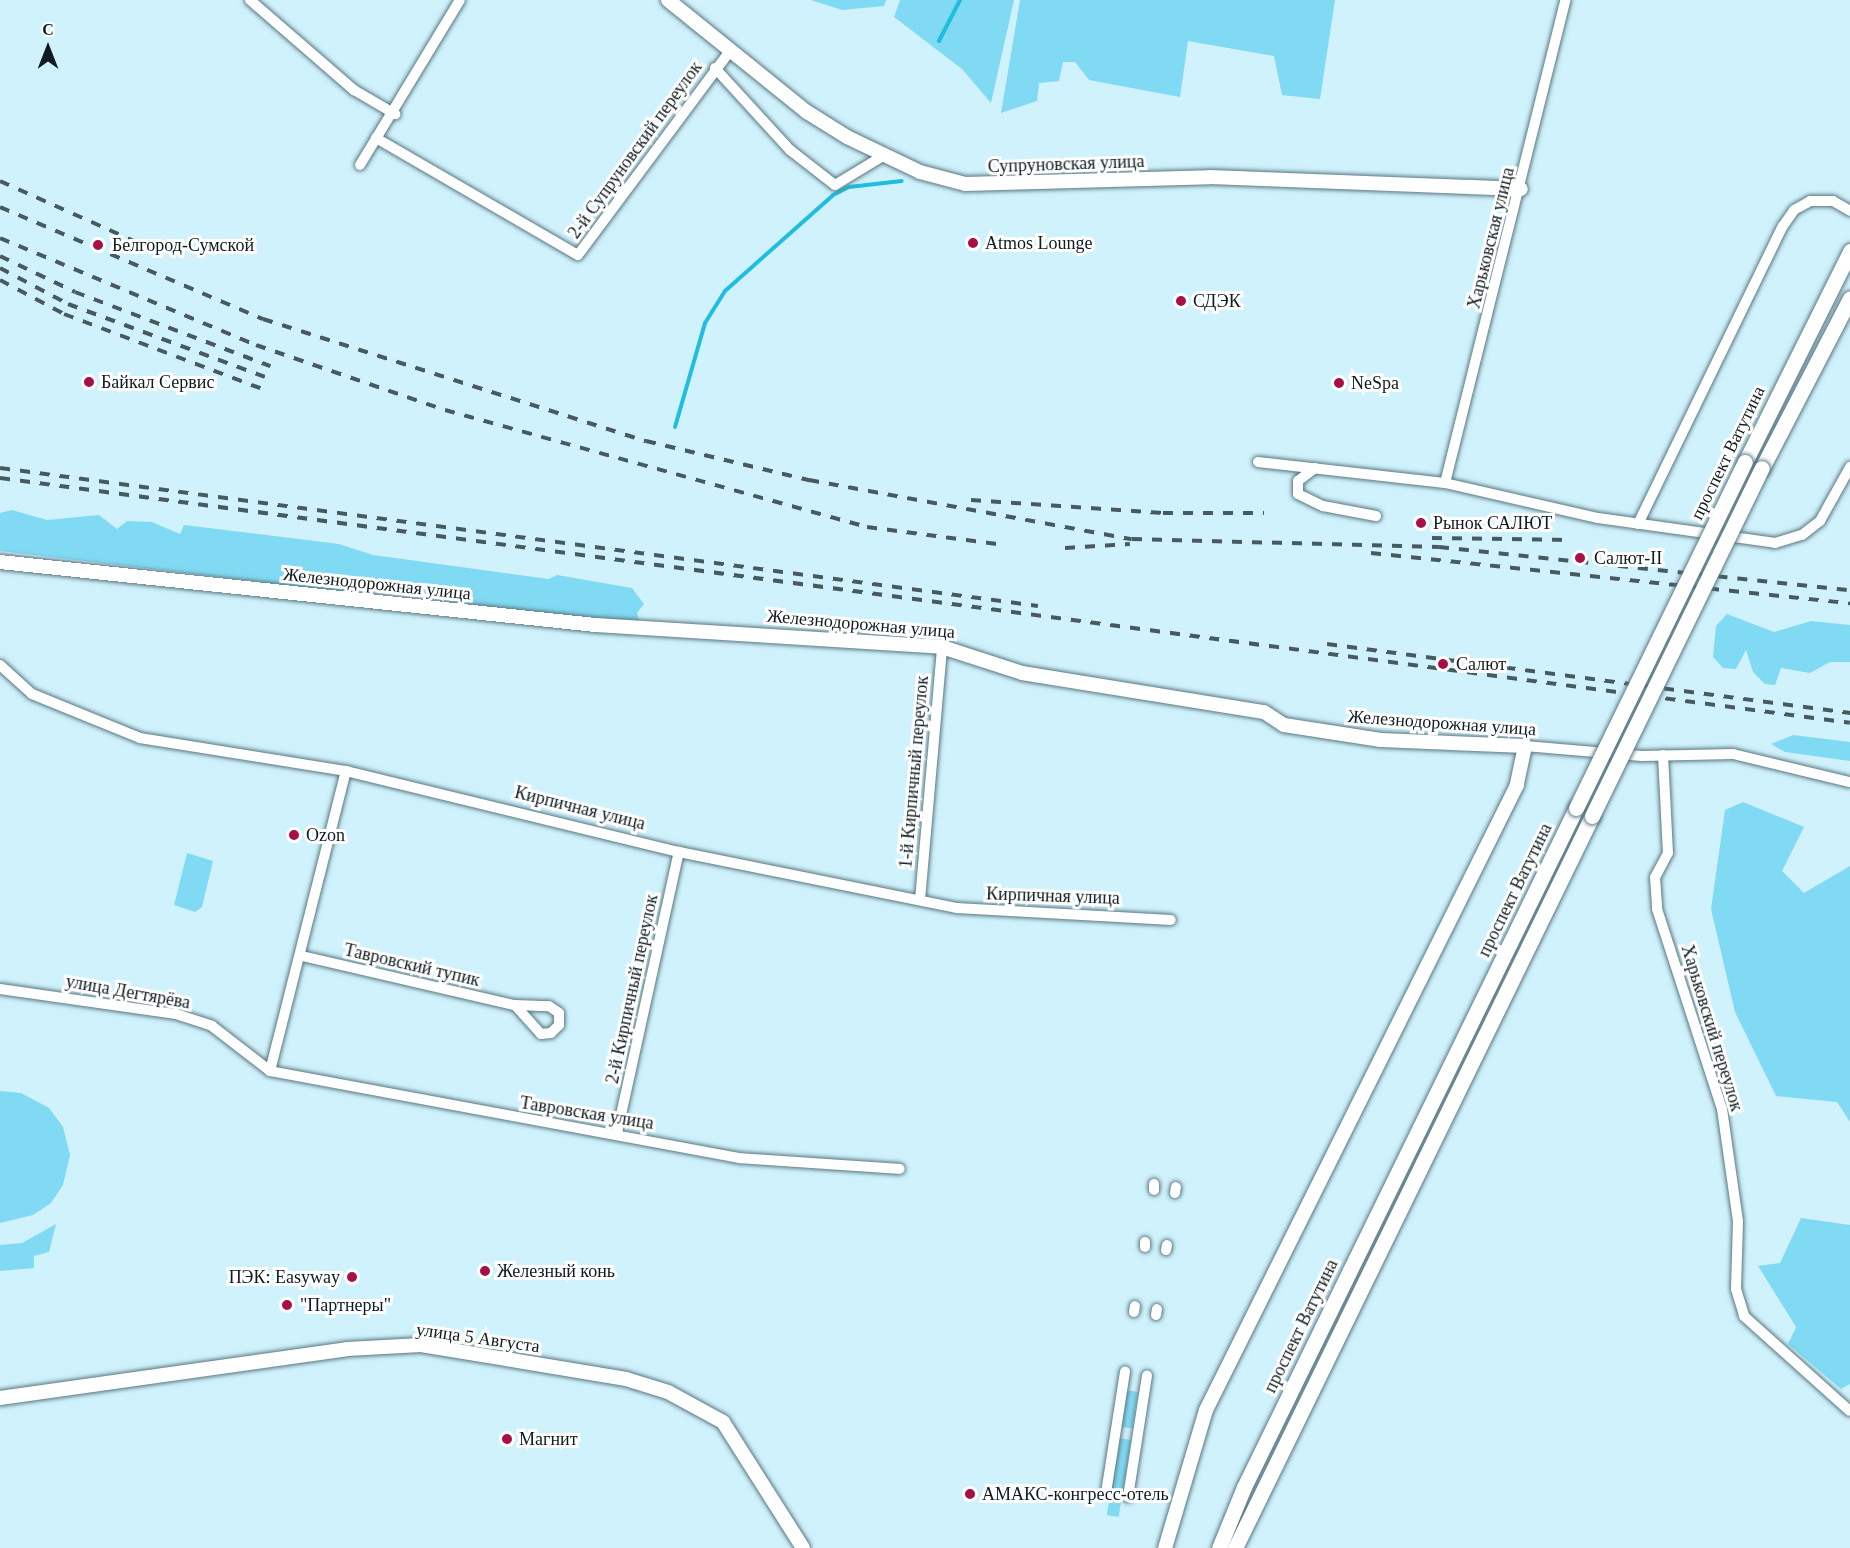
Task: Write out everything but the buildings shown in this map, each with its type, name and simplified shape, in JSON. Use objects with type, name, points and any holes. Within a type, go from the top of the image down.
[{"type":"main road","name":"проспект Ватутина","points":[[1219,1548],[1244,1487],[1744,462],[1850,251]]},
{"type":"main road","name":"проспект Ватутина","points":[[1235,1548],[1762,468],[1850,298]]},
{"type":"street","points":[[250,0],[277,18],[285,35],[328,69],[395,114]]},
{"type":"street","points":[[360,165],[376,138],[395,114],[460,0]]},
{"type":"street","name":"Харьковская улица","points":[[1445,483],[1521,189],[1565,0]]},
{"type":"street","name":"Супруновская улица","points":[[674,2],[730,51],[807,112],[883,156],[965,184],[1210,177],[1521,189]]},
{"type":"street","name":"2-й Супруновский переулок","points":[[376,138],[578,255],[730,51]]},
{"type":"street","points":[[716,68],[790,150],[835,185],[883,156]]},
{"type":"street","points":[[1638,524],[1783,226],[1794,210],[1810,201],[1849,208]]},
{"type":"street","points":[[1258,462],[1445,483],[1638,524],[1775,543],[1802,535],[1820,521],[1850,467]]},
{"type":"street","points":[[1315,468],[1298,481],[1298,494],[1323,506],[1376,516]]},
{"type":"street","name":"Железнодорожная улица","points":[[0,562],[595,625],[942,647],[1022,673],[1264,712],[1284,725],[1381,740],[1663,755],[1733,754],[1850,782]]},
{"type":"street","name":"1-й Кирпичный переулок","points":[[920,900],[942,647]]},
{"type":"street","name":"Кирпичная улица","points":[[0,665],[32,694],[140,738],[346,771],[679,852],[957,908],[1170,920]]},
{"type":"street","points":[[1164,1548],[1206,1410],[1517,785],[1525,746]]},
{"type":"street","name":"Харьковский переулок","points":[[1663,755],[1668,853],[1655,877],[1657,909],[1722,1109],[1738,1221],[1736,1289],[1744,1316],[1850,1411]]},
{"type":"street","points":[[270,1071],[302,956],[346,771]]},
{"type":"street","name":"2-й Кирпичный переулок","points":[[617,1134],[679,852]]},
{"type":"street","name":"Тавровский тупик","points":[[302,956],[515,1005]]},
{"type":"street","name":"улица Дегтярёва","points":[[0,990],[176,1014],[212,1026],[270,1071]]},
{"type":"street","name":"Тавровская улица","points":[[270,1071],[739,1158],[900,1169]]},
{"type":"street","name":"улица 5 Августа","points":[[0,1398],[347,1349],[421,1345],[626,1379],[668,1392],[723,1422],[803,1548]]},
{"type":"street","points":[[1106,1493],[1125,1371]]},
{"type":"street","points":[[1128,1497],[1147,1375]]},
{"type":"shaded area","points":[[811,0],[886,0],[884,6],[842,10]]},
{"type":"shaded area","points":[[900,0],[1014,0],[991,103],[962,69],[894,17]]},
{"type":"shaded area","points":[[1020,0],[1335,0],[1320,99],[1282,95],[1274,56],[1188,41],[1180,97],[1089,80],[1075,62],[1063,62],[1059,81],[1039,83],[1037,101],[1001,113]]},
{"type":"shaded area","points":[[12,510],[47,520],[99,515],[117,529],[127,521],[152,522],[180,534],[184,525],[339,544],[373,555],[549,579],[557,575],[632,588],[644,604],[637,613],[640,623],[441,601],[416,591],[368,586],[354,593],[0,551],[0,513]]},
{"type":"shaded area","points":[[1727,614],[1774,632],[1811,621],[1850,625],[1850,662],[1830,662],[1810,673],[1781,668],[1775,685],[1765,684],[1753,672],[1746,650],[1736,669],[1723,668],[1713,657],[1716,626]]},
{"type":"shaded area","points":[[1793,735],[1850,742],[1850,761],[1785,752],[1771,744]]},
{"type":"shaded area","points":[[1743,802],[1804,827],[1782,871],[1804,893],[1850,866],[1850,1122],[1837,1102],[1776,1096],[1735,1012],[1711,909],[1725,810]]},
{"type":"shaded area","points":[[187,853],[213,861],[202,907],[195,912],[174,905]]},
{"type":"shaded area","points":[[0,1091],[21,1093],[49,1108],[63,1127],[70,1155],[63,1185],[51,1203],[33,1215],[0,1223]]},
{"type":"shaded area","points":[[1801,1218],[1850,1225],[1850,1384],[1841,1389],[1788,1344],[1796,1327],[1758,1266],[1780,1263]]},
{"type":"shaded area","points":[[56,1224],[49,1252],[34,1256],[34,1268],[0,1271],[0,1245],[22,1243]]},
{"type":"shaded area","points":[[1126,1390],[1138,1392],[1132,1428],[1120,1427]]},
{"type":"shaded area","points":[[1119,1438],[1131,1440],[1119,1517],[1107,1515]]},
{"type":"waterway","points":[[939,41],[960,0]]},
{"type":"waterway","points":[[675,427],[705,323],[725,291],[833,195],[849,187],[902,181]]},
{"type":"railway","points":[[0,181],[132,240]]},
{"type":"railway","points":[[0,207],[263,319],[646,441],[809,480],[1132,539],[1439,547],[1850,590]]},
{"type":"railway","points":[[0,238],[256,345],[445,410],[867,527],[997,544]]},
{"type":"railway","points":[[0,256],[75,292],[270,366]]},
{"type":"railway","points":[[0,268],[68,304],[265,377]]},
{"type":"railway","points":[[0,280],[64,314],[260,388]]},
{"type":"railway","points":[[0,468],[1038,606]]},
{"type":"railway","points":[[0,478],[1850,723]]},
{"type":"railway","points":[[971,500],[1163,513],[1264,513]]},
{"type":"railway","points":[[1432,538],[1571,540]]},
{"type":"railway","points":[[1065,548],[1130,544]]},
{"type":"railway","points":[[1371,553],[1850,603]]},
{"type":"railway","points":[[1327,644],[1850,713]]},
{"type":"place","name":"Atmos Lounge","points":[[973,243]]},
{"type":"place","name":"Белгород-Сумской","points":[[98,245]]},
{"type":"place","name":"СДЭК","points":[[1181,301]]},
{"type":"place","name":"Байкал Сервис","points":[[89,382]]},
{"type":"place","name":"NeSpa","points":[[1339,383]]},
{"type":"place","name":"Рынок САЛЮТ","points":[[1421,523]]},
{"type":"place","name":"Салют-II","points":[[1580,558]]},
{"type":"place","name":"Салют","points":[[1443,664]]},
{"type":"place","name":"Ozon","points":[[294,835]]},
{"type":"place","name":"Железный конь","points":[[485,1271]]},
{"type":"place","name":"ПЭК: Easyway","points":[[352,1277]]},
{"type":"place","name":"\"Партнеры\"","points":[[287,1305]]},
{"type":"place","name":"Магнит","points":[[507,1439]]},
{"type":"place","name":"АМАКС-конгресс-отель","points":[[970,1494]]}]
